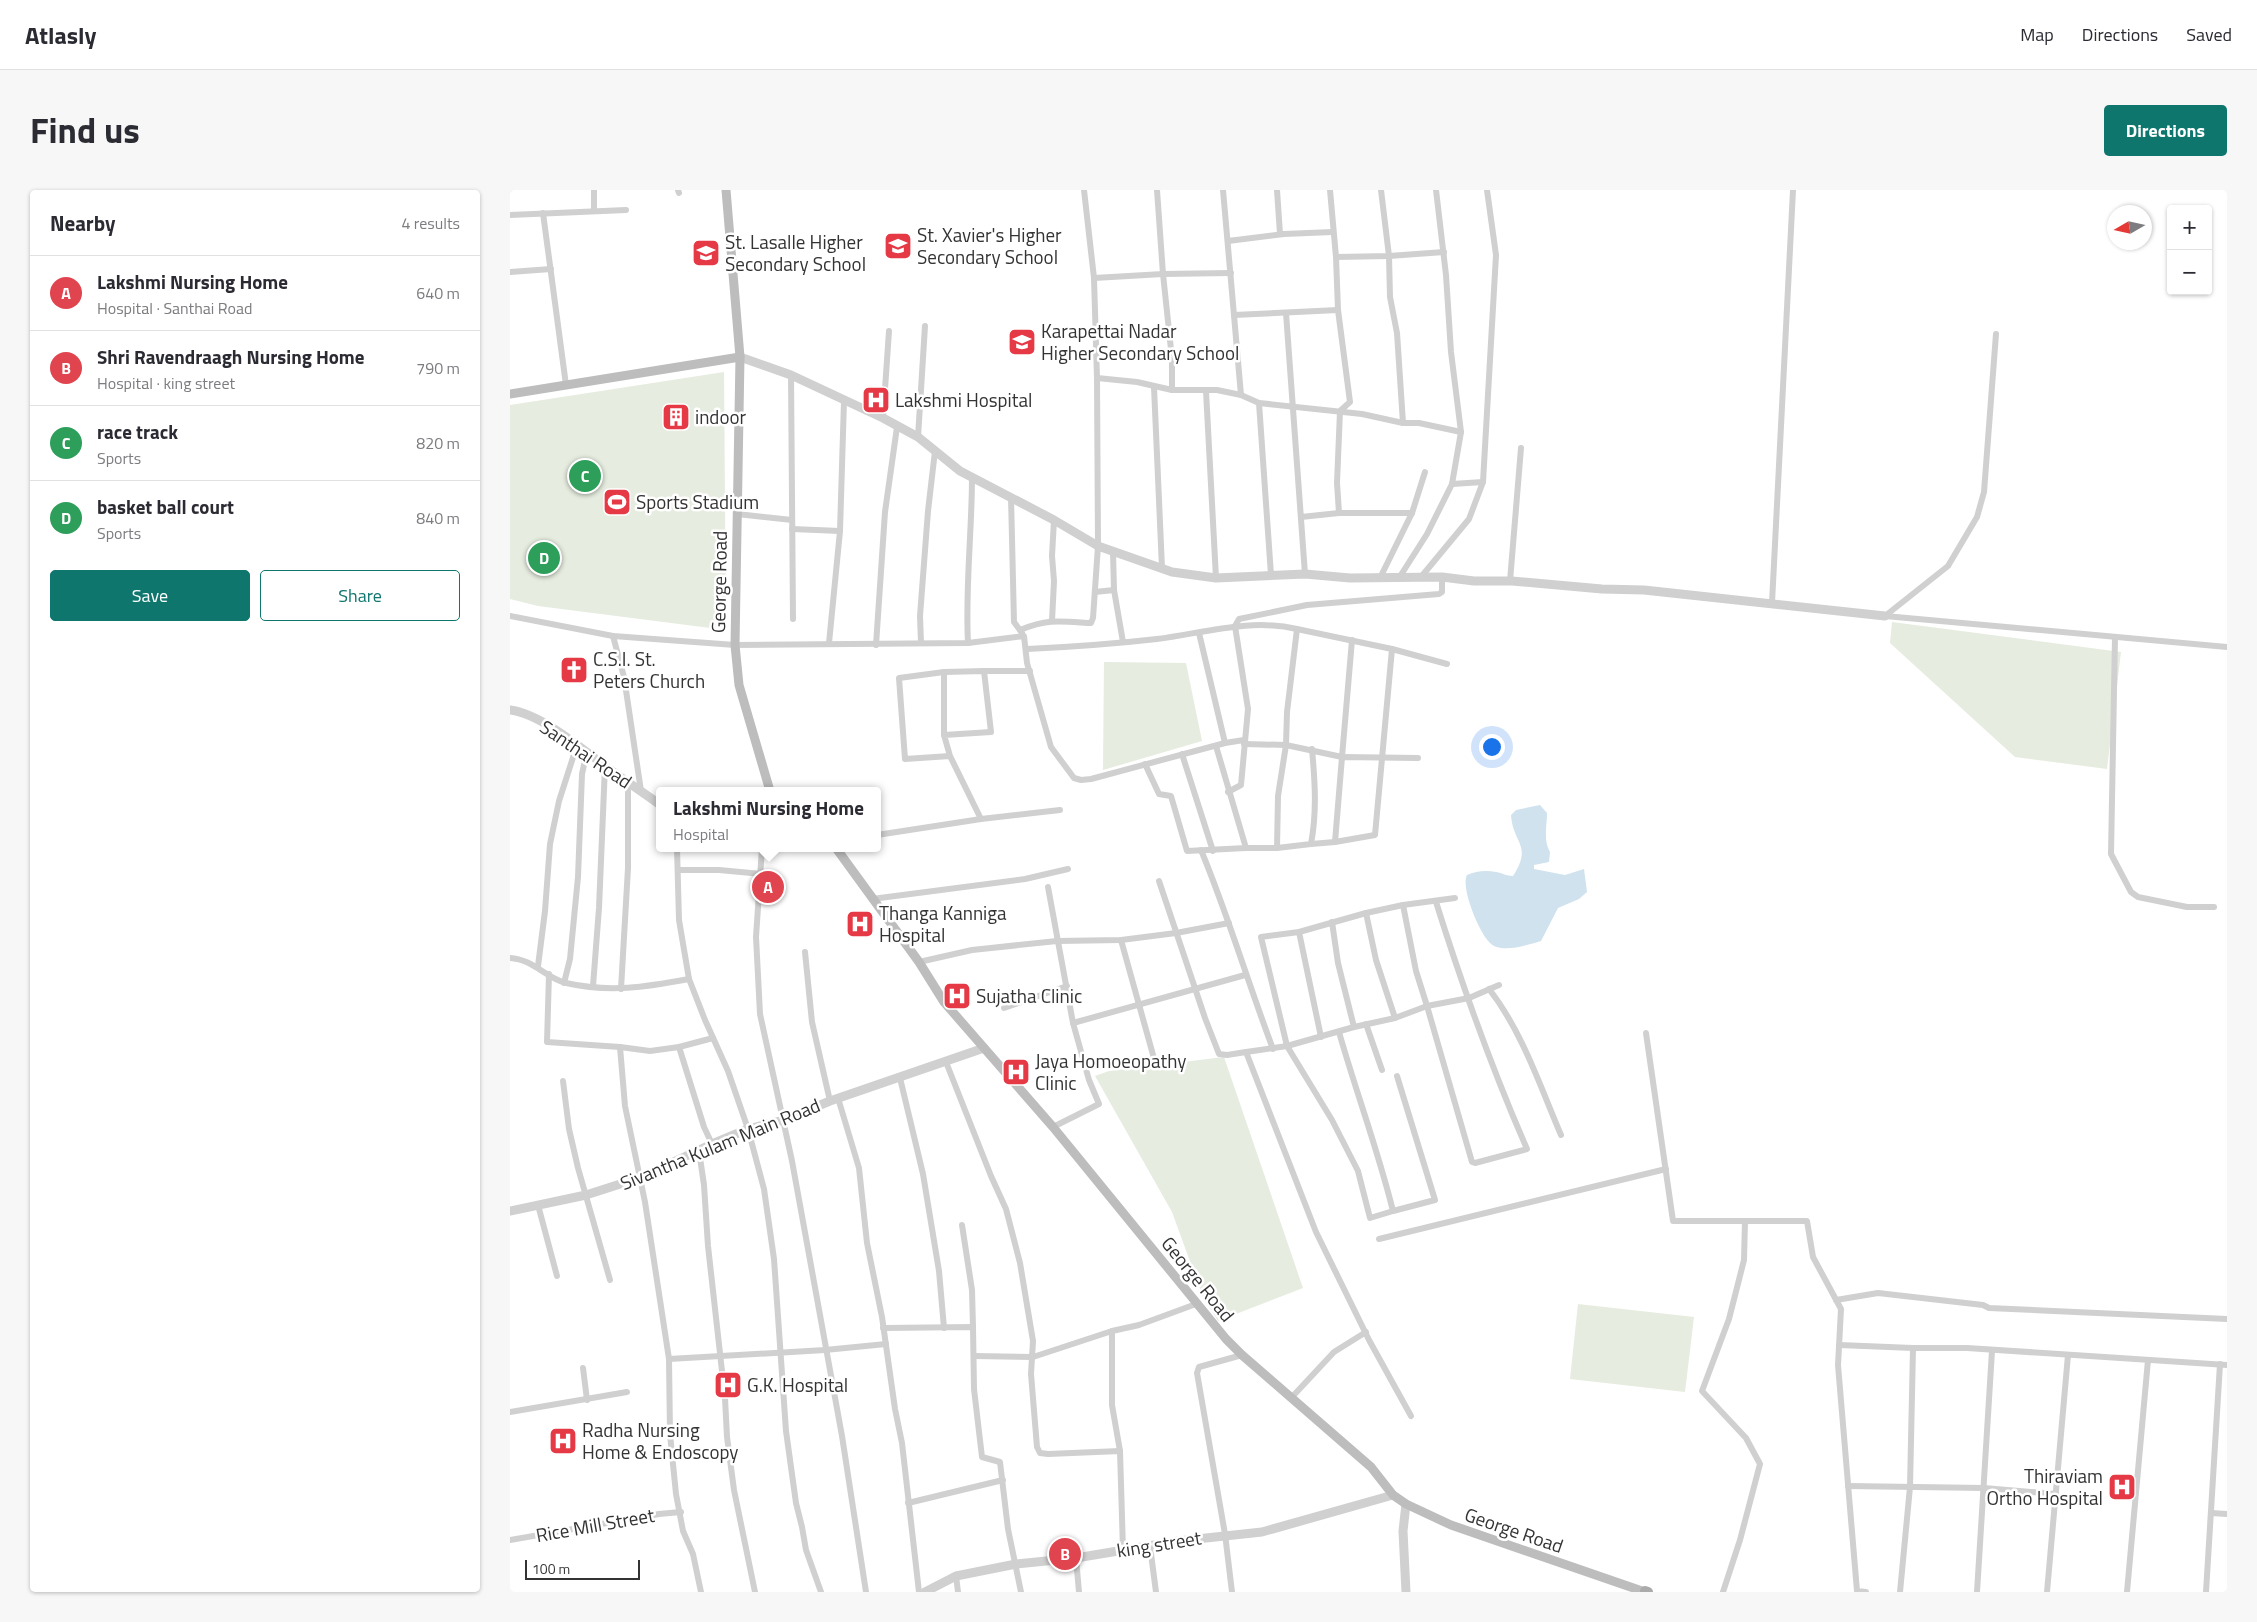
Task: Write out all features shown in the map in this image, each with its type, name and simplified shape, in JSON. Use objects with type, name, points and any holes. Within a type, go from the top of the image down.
[{"type":"main road","name":"George Road","points":[[726,190],[740,357],[735,645],[739,685],[769,787]]},
{"type":"main road","points":[[510,394],[740,357]]},
{"type":"main road","name":"George Road","points":[[839,852],[919,962],[944,1002],[1053,1127],[1196,1304],[1242,1355],[1371,1467],[1393,1494],[1406,1504],[1451,1526],[1646,1592]]},
{"type":"street","points":[[594,190],[594,210]]},
{"type":"street","points":[[510,616],[613,636],[735,645],[968,643],[1022,633],[1040,622],[1091,623],[1093,618],[1098,546],[1097,378],[1094,278],[1084,190]]},
{"type":"street","points":[[1158,190],[1163,274],[1172,359],[1172,390]]},
{"type":"street","points":[[1223,190],[1241,395]]},
{"type":"street","points":[[1277,190],[1280,234]]},
{"type":"street","points":[[1330,190],[1336,257],[1338,310],[1350,402],[1340,410],[1337,483],[1340,513]]},
{"type":"street","points":[[1381,190],[1389,256],[1390,297],[1397,332],[1403,423]]},
{"type":"street","points":[[1400,578],[1427,534],[1452,484],[1461,432],[1451,352],[1444,252],[1436,190]]},
{"type":"street","points":[[1420,577],[1470,519],[1483,482],[1496,254],[1487,190]]},
{"type":"street","points":[[1772,603],[1793,190]]},
{"type":"street","points":[[510,215],[626,210]]},
{"type":"street","points":[[543,213],[566,385]]},
{"type":"street","points":[[1228,241],[1280,234],[1333,232]]},
{"type":"street","points":[[1336,257],[1444,252]]},
{"type":"street","points":[[510,272],[551,269]]},
{"type":"street","points":[[1094,278],[1230,273]]},
{"type":"street","points":[[1234,315],[1338,310]]},
{"type":"street","points":[[1286,313],[1306,574]]},
{"type":"street","points":[[918,437],[925,326]]},
{"type":"street","points":[[883,418],[889,331]]},
{"type":"street","points":[[1885,616],[1948,566],[1977,517],[1984,492],[1996,334]]},
{"type":"street","points":[[740,357],[791,375],[883,418],[918,437],[960,471],[1054,520],[1098,546],[1172,572],[1216,578],[1306,574],[1380,578],[1442,577],[1474,581],[1510,581],[1602,589],[1644,590],[1885,616],[2227,646]]},
{"type":"street","points":[[791,375],[794,619]]},
{"type":"street","points":[[1097,378],[1137,382],[1172,390],[1218,390],[1241,395],[1259,403],[1316,410],[1340,410],[1403,423],[1461,432]]},
{"type":"street","points":[[1154,387],[1162,568]]},
{"type":"street","points":[[1206,391],[1216,578]]},
{"type":"street","points":[[829,643],[840,531],[844,401]]},
{"type":"street","points":[[1259,403],[1271,575]]},
{"type":"street","points":[[876,645],[884,521],[892,451],[897,427]]},
{"type":"street","points":[[1510,581],[1521,448]]},
{"type":"street","points":[[921,642],[920,616],[928,511],[935,451]]},
{"type":"street","points":[[1380,578],[1412,513],[1425,472]]},
{"type":"street","points":[[968,643],[966,610],[972,477]]},
{"type":"street","points":[[1452,484],[1483,482]]},
{"type":"street","points":[[1011,497],[1014,622],[1022,633],[1030,671],[1051,747],[1074,778],[1091,780],[1225,743],[1286,744],[1342,757],[1382,756],[1418,758]]},
{"type":"street","points":[[1301,517],[1340,513],[1412,513]]},
{"type":"street","points":[[737,514],[792,520]]},
{"type":"street","points":[[1052,621],[1054,520]]},
{"type":"street","points":[[792,529],[840,531]]},
{"type":"street","points":[[1112,552],[1114,590],[1123,642]]},
{"type":"street","points":[[1228,792],[1240,785],[1248,709],[1235,626],[1238,619],[1307,605],[1438,594],[1442,592],[1442,577]]},
{"type":"street","points":[[1094,592],[1114,590]]},
{"type":"street","points":[[1027,650],[1123,642],[1200,633],[1235,626],[1278,625],[1392,649],[1447,664]]},
{"type":"street","points":[[1277,848],[1278,796],[1286,744],[1287,712],[1297,629]]},
{"type":"street","points":[[1200,633],[1225,743]]},
{"type":"street","points":[[613,636],[624,677],[641,791]]},
{"type":"street","points":[[2115,637],[2111,854],[2131,892],[2138,896],[2187,907],[2214,907]]},
{"type":"street","points":[[1335,842],[1352,640]]},
{"type":"street","points":[[1145,764],[1159,794],[1171,796],[1187,851],[1277,848],[1335,842],[1375,835],[1392,649]]},
{"type":"street","points":[[944,735],[991,732],[984,671]]},
{"type":"street","points":[[950,756],[905,759],[899,678],[944,672],[1030,671]]},
{"type":"street","points":[[944,672],[944,735],[950,756],[981,819]]},
{"type":"street","name":"Santhai Road","points":[[510,710],[517,711],[549,726],[587,751],[656,802]]},
{"type":"street","points":[[538,966],[545,911],[550,844],[559,801],[577,745]]},
{"type":"street","points":[[1216,746],[1246,848]]},
{"type":"street","points":[[1311,844],[1316,820],[1312,749]]},
{"type":"street","points":[[564,983],[570,960],[578,877],[582,774],[587,751]]},
{"type":"street","points":[[1182,754],[1213,851]]},
{"type":"street","points":[[593,986],[600,908],[605,766]]},
{"type":"street","points":[[621,988],[628,868],[628,782]]},
{"type":"street","points":[[881,834],[981,819],[1060,810]]},
{"type":"street","points":[[1201,850],[1273,1049]]},
{"type":"street","points":[[677,852],[679,920],[689,978],[728,1071],[748,1129],[759,1168],[770,1222],[782,1352],[786,1431],[796,1503],[806,1550],[821,1592]]},
{"type":"street","points":[[762,852],[762,874],[756,937],[760,1014],[784,1120],[842,1436],[866,1592]]},
{"type":"street","points":[[872,899],[1025,879],[1068,869]]},
{"type":"street","points":[[678,870],[719,870],[762,874]]},
{"type":"street","points":[[1159,881],[1194,988],[1219,1054],[1227,1055],[1287,1046],[1354,1027],[1395,1018],[1427,1006],[1469,998],[1499,985]]},
{"type":"street","points":[[1048,887],[1067,986],[1072,1024],[1089,1080],[1099,1104],[1053,1127]]},
{"type":"street","points":[[1397,1076],[1435,1200],[1370,1218],[1358,1171],[1332,1120],[1287,1046],[1261,937],[1299,932],[1404,904],[1436,902],[1455,898]]},
{"type":"street","points":[[1404,904],[1416,971],[1472,1162],[1475,1163],[1526,1149],[1454,959],[1436,902]]},
{"type":"street","points":[[1366,913],[1376,960],[1395,1018]]},
{"type":"street","points":[[1332,922],[1338,963],[1354,1027]]},
{"type":"street","points":[[919,962],[972,950],[1057,941],[1121,940],[1176,933],[1229,923]]},
{"type":"street","points":[[1299,932],[1321,1037]]},
{"type":"street","points":[[1121,940],[1156,1062]]},
{"type":"street","points":[[805,952],[812,1022],[834,1099],[859,1168],[867,1243],[902,1443],[919,1592]]},
{"type":"street","points":[[510,958],[538,966],[564,983],[605,989],[633,989],[689,978]]},
{"type":"street","points":[[549,974],[547,1042],[650,1051],[679,1047],[713,1038]]},
{"type":"street","points":[[1072,1024],[1245,975]]},
{"type":"street","points":[[1004,1008],[1067,986]]},
{"type":"street","points":[[1490,989],[1515,1029],[1561,1135]]},
{"type":"street","points":[[1366,1024],[1382,1070]]},
{"type":"street","points":[[1339,1032],[1354,1085],[1377,1148],[1393,1211]]},
{"type":"street","points":[[1646,1033],[1673,1221],[1807,1220],[1813,1257],[1841,1309],[1838,1365],[1857,1591],[1866,1592]]},
{"type":"street","points":[[620,1047],[626,1106],[648,1221],[669,1360],[671,1442],[676,1494],[681,1512],[683,1531],[693,1554],[701,1592]]},
{"type":"street","points":[[679,1047],[704,1127],[712,1144]]},
{"type":"street","name":"Sivantha Kulam Main Road","points":[[510,1211],[586,1195],[639,1178],[748,1129],[784,1120],[834,1099],[984,1048]]},
{"type":"street","points":[[1246,1052],[1316,1232],[1411,1416]]},
{"type":"street","points":[[946,1062],[1006,1209],[1022,1272],[1033,1340],[1031,1374],[1037,1447],[1040,1453],[1120,1451]]},
{"type":"street","points":[[900,1078],[923,1174],[939,1271],[944,1328]]},
{"type":"street","points":[[564,1081],[569,1129],[610,1280]]},
{"type":"street","points":[[699,1151],[734,1490],[755,1592]]},
{"type":"street","points":[[1379,1239],[1666,1169]]},
{"type":"street","points":[[538,1205],[557,1276]]},
{"type":"street","points":[[1722,1592],[1740,1540],[1760,1464],[1746,1438],[1702,1390],[1729,1319],[1744,1260],[1745,1221]]},
{"type":"street","points":[[962,1225],[972,1290],[976,1417],[982,1457],[1000,1462],[1008,1529],[1021,1592]]},
{"type":"street","points":[[1836,1300],[1878,1293],[1983,1305],[1989,1308],[2227,1319]]},
{"type":"street","points":[[974,1356],[1033,1356],[1112,1331],[1139,1326],[1196,1304]]},
{"type":"street","points":[[883,1328],[973,1327]]},
{"type":"street","points":[[1112,1331],[1112,1405],[1120,1451],[1123,1550]]},
{"type":"street","points":[[1292,1397],[1334,1352],[1366,1332]]},
{"type":"street","points":[[669,1360],[886,1344]]},
{"type":"street","points":[[1839,1345],[1967,1348],[2223,1365],[2206,1592]]},
{"type":"street","points":[[1900,1592],[1910,1487],[1913,1348]]},
{"type":"street","points":[[1977,1592],[1992,1351]]},
{"type":"street","points":[[1232,1592],[1225,1534],[1197,1373],[1199,1367],[1242,1355]]},
{"type":"street","points":[[2047,1592],[2068,1355]]},
{"type":"street","points":[[2127,1592],[2148,1360]]},
{"type":"street","points":[[583,1368],[587,1400]]},
{"type":"street","points":[[510,1412],[627,1392]]},
{"type":"street","points":[[908,1503],[1003,1480]]},
{"type":"street","points":[[1848,1486],[1984,1488],[2056,1494]]},
{"type":"street","name":"king street","points":[[925,1592],[956,1576],[1016,1564],[1076,1558],[1225,1534],[1262,1532],[1393,1494]]},
{"type":"street","points":[[1406,1504],[1404,1531],[1406,1592]]},
{"type":"street","name":"Rice Mill Street","points":[[510,1540],[659,1514],[681,1512]]},
{"type":"street","points":[[2211,1514],[2227,1514]]},
{"type":"street","points":[[1150,1546],[1156,1592]]},
{"type":"street","points":[[1076,1558],[1079,1592]]},
{"type":"street","points":[[956,1576],[958,1592]]},
{"type":"shaded area","name":"Sports Stadium","points":[[724,372],[726,630],[538,606],[510,599],[510,405]]},
{"type":"shaded area","points":[[1892,622],[2121,652],[2107,769],[2015,757],[1890,643]]},
{"type":"shaded area","points":[[1104,662],[1186,663],[1202,741],[1103,770]]},
{"type":"shaded area","points":[[1224,1057],[1303,1288],[1218,1321],[1203,1297],[1172,1212],[1095,1076],[1109,1071]]},
{"type":"shaded area","points":[[1578,1304],[1694,1317],[1685,1392],[1570,1379]]},
{"type":"water","points":[[1540,805],[1547,813],[1546,838],[1550,852],[1549,862],[1534,865],[1534,869],[1565,875],[1584,869],[1587,892],[1579,899],[1558,908],[1541,941],[1517,947],[1499,948],[1489,942],[1483,934],[1473,913],[1466,890],[1467,875],[1489,871],[1513,876],[1519,866],[1522,851],[1512,825],[1511,815],[1516,810]]},
{"type":"place","name":"St. Xavier's Higher Secondary School","points":[[898,246]]},
{"type":"place","name":"St. Lasalle Higher Secondary School","points":[[706,253]]},
{"type":"place","name":"Karapettai Nadar Higher Secondary School","points":[[1022,342]]},
{"type":"place","name":"Lakshmi Hospital","points":[[876,400]]},
{"type":"place","name":"indoor","points":[[676,417]]},
{"type":"place","name":"race track","points":[[585,476]]},
{"type":"place","name":"Sports Stadium","points":[[617,502]]},
{"type":"place","name":"basket ball court","points":[[544,558]]},
{"type":"place","name":"C.S.I. St. Peters Church","points":[[574,670]]},
{"type":"place","name":"Lakshmi Nursing Home","points":[[768,887]]},
{"type":"place","name":"Thanga Kanniga Hospital","points":[[860,924]]},
{"type":"place","name":"Sujatha Clinic","points":[[957,996]]},
{"type":"place","name":"Jaya Homoeopathy Clinic","points":[[1016,1072]]},
{"type":"place","name":"G.K. Hospital","points":[[728,1385]]},
{"type":"place","name":"Radha Nursing Home & Endoscopy","points":[[563,1441]]},
{"type":"place","name":"Thiraviam Ortho Hospital","points":[[2122,1487]]},
{"type":"place","name":"Shri Ravendraagh Nursing Home","points":[[1065,1554]]}]
